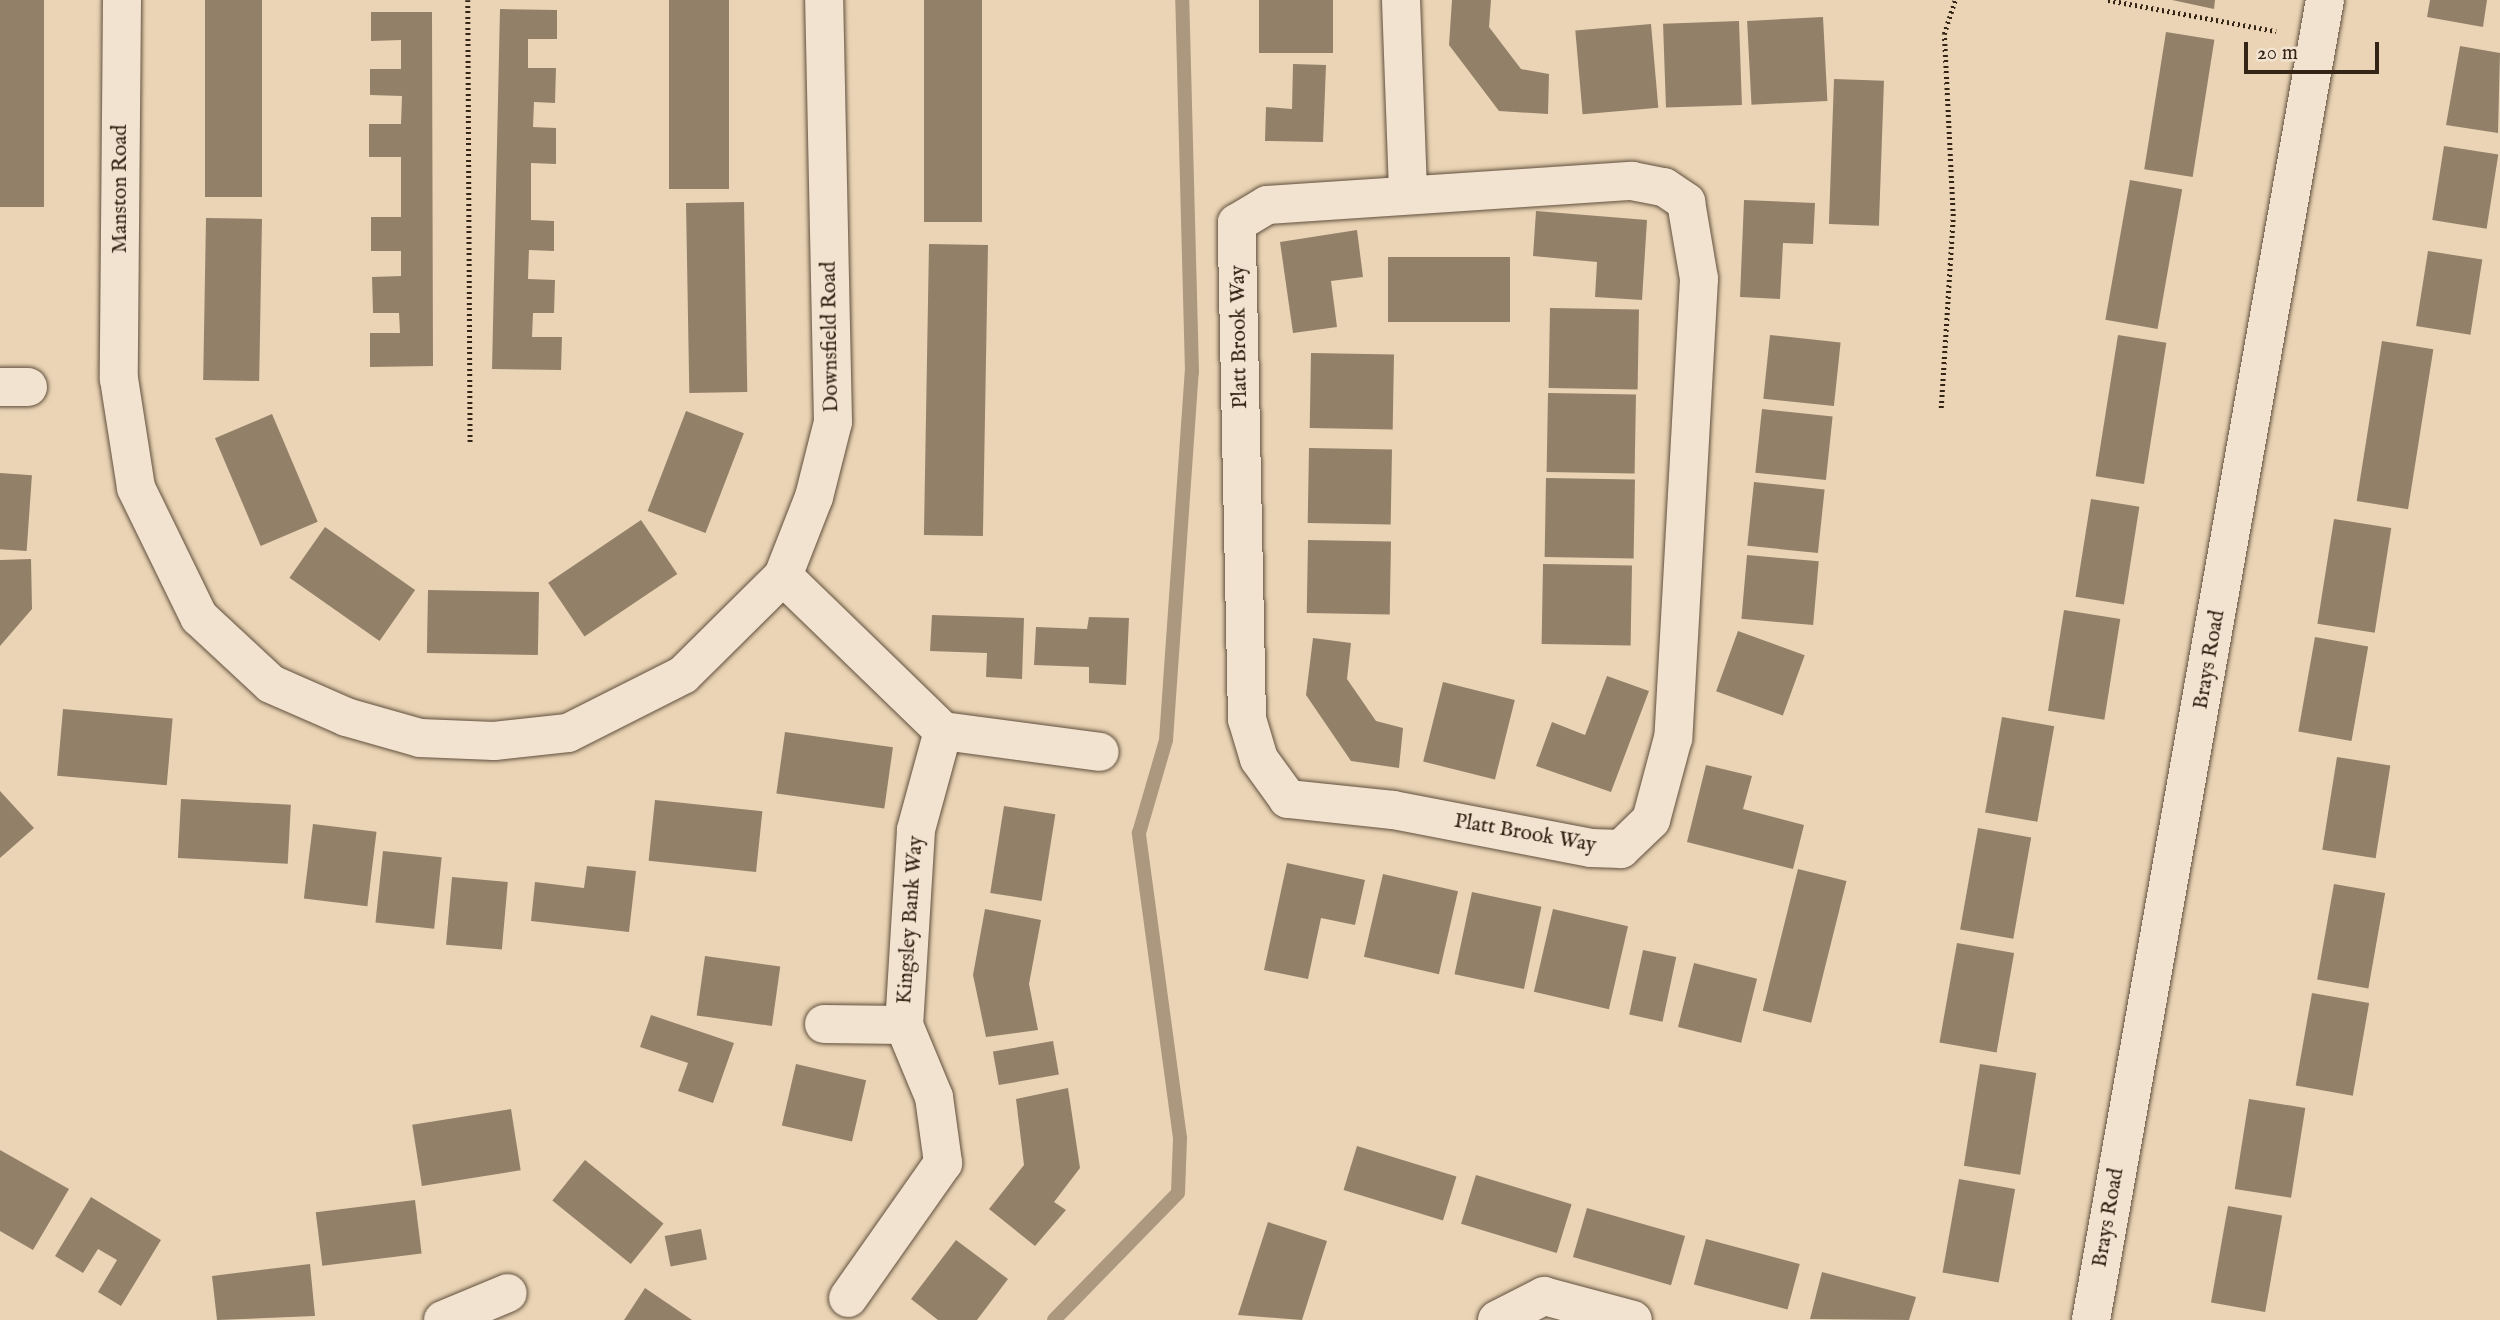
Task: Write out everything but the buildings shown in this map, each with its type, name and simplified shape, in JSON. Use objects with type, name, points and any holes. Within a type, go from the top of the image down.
[{"type":"street","name":"Manston Road","points":[[119,379],[122,0]]},
{"type":"street","name":"Downsfield Road","points":[[119,379],[136,488],[199,617],[271,684],[346,717],[420,738],[494,741],[568,733],[683,675],[783,576],[814,497],[833,422],[824,0]]},
{"type":"street","points":[[1401,0],[1408,195]]},
{"type":"street","name":"Brays Road","points":[[2091,1320],[2325,0]]},
{"type":"street","name":"Platt Brook Way","points":[[1632,181],[1664,187],[1686,202],[1699,279],[1673,738],[1651,820],[1621,849],[1288,799],[1259,759],[1251,733],[1237,223],[1267,205],[1408,195],[1632,181]]},
{"type":"street","points":[[783,576],[943,731],[1100,752]]},
{"type":"street","name":"Kingsley Bank Way","points":[[848,1298],[943,1163],[934,1097],[904,1025],[916,831],[943,731]]},
{"type":"street","points":[[824,1024],[904,1025]]},
{"type":"street","points":[[443,1320],[509,1293]]},
{"type":"street","points":[[1497,1320],[1544,1296],[1633,1320]]},
{"type":"path","points":[[468,0],[470,442]]},
{"type":"path","points":[[1941,408],[1953,216],[1944,34],[1955,0]]},
{"type":"path","points":[[2108,0],[2319,38]]},
{"type":"waterway","points":[[1054,1320],[1178,1193],[1180,1138],[1139,833],[1166,740],[1192,372],[1182,0]]}]
